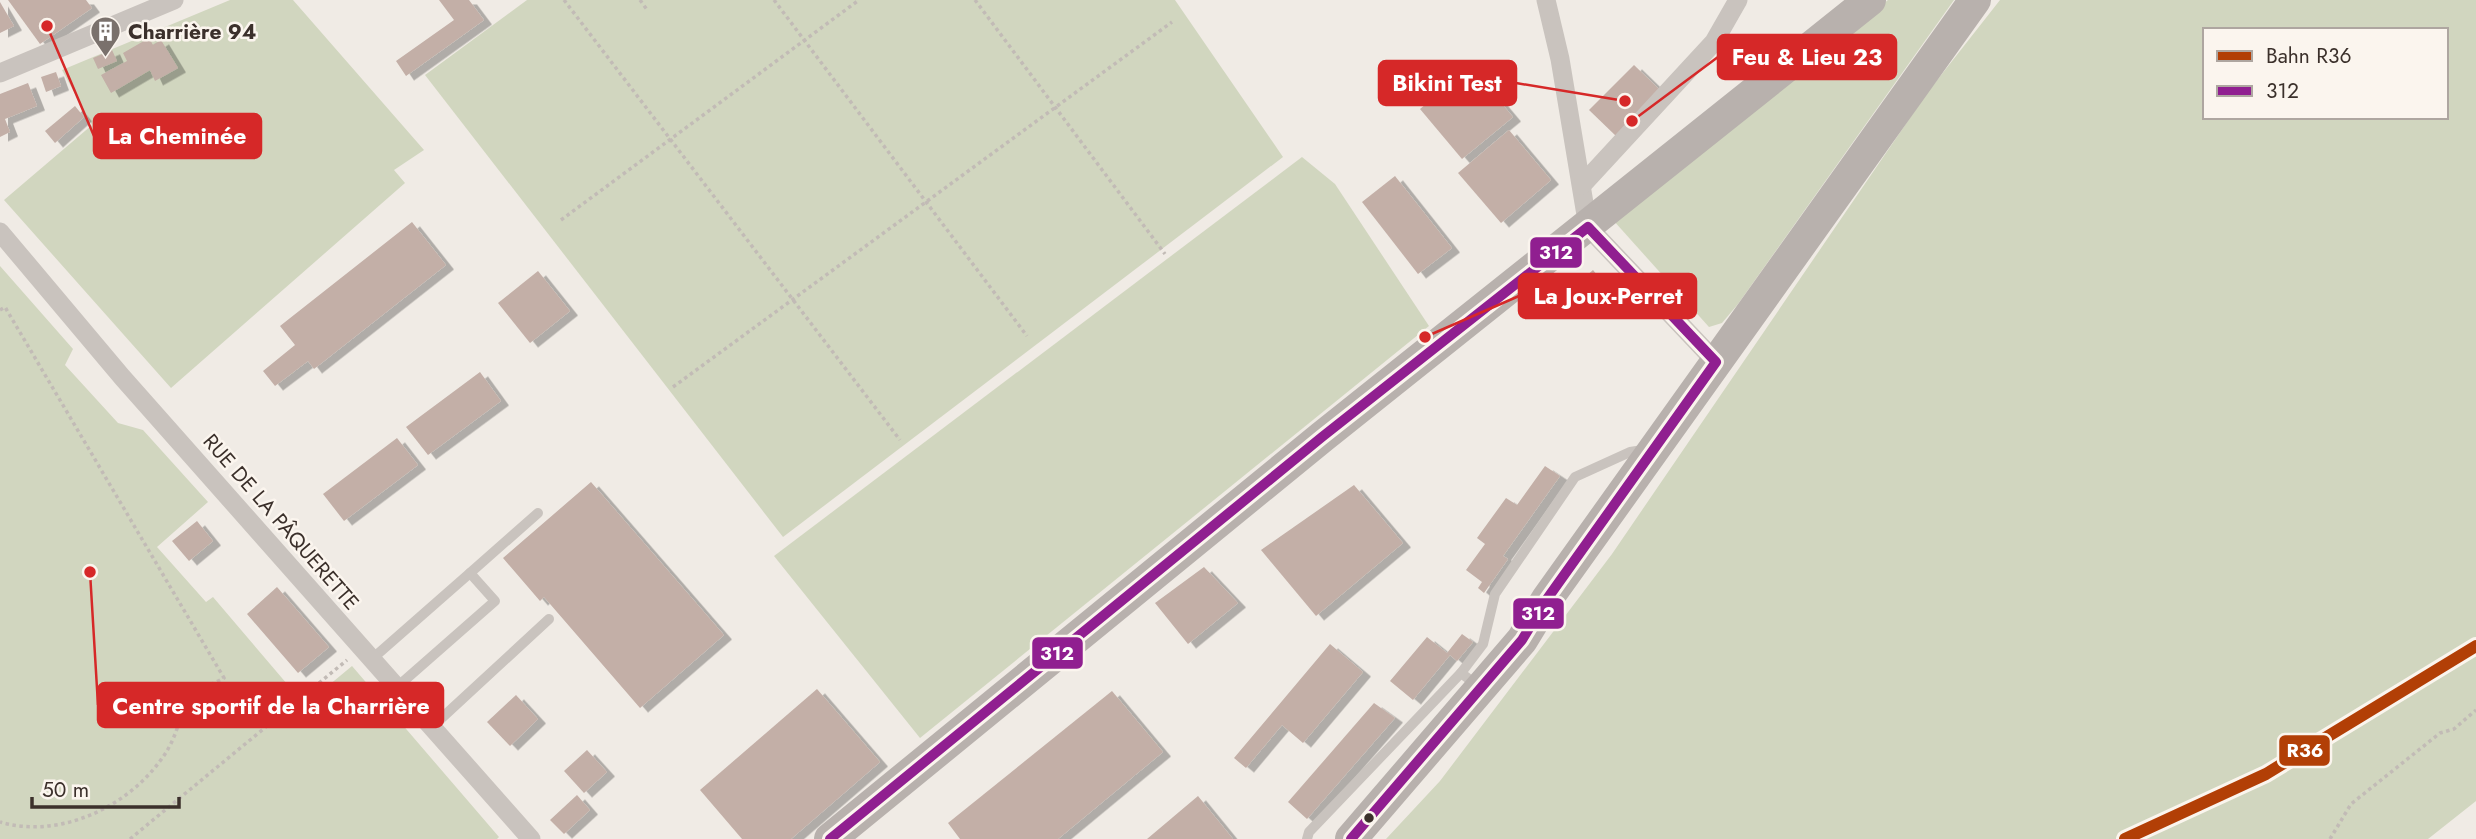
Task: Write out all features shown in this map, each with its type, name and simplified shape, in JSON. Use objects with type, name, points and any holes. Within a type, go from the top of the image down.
[{"type":"main road","points":[[830,839],[1333,429],[1870,0]]},
{"type":"main road","points":[[1351,839],[1470,681],[1522,640],[1547,599],[1975,0]]},
{"type":"street","points":[[0,73],[174,0]]},
{"type":"street","points":[[1546,0],[1588,227],[1716,362]]},
{"type":"street","points":[[1582,185],[1714,42],[1738,0]]},
{"type":"street","name":"RUE DE LA PÂQUERETTE","points":[[0,232],[122,377],[531,839]]},
{"type":"lane","points":[[1307,839],[1309,832],[1470,681],[1483,644],[1495,594],[1575,477],[1630,452],[1655,449]]},
{"type":"lane","points":[[367,653],[470,573],[538,513]]},
{"type":"lane","points":[[397,687],[495,601],[470,573]]},
{"type":"lane","points":[[432,727],[549,619]]},
{"type":"path","points":[[564,0],[900,440]]},
{"type":"path","points":[[639,0],[648,11]]},
{"type":"path","points":[[774,0],[1027,336]]},
{"type":"path","points":[[561,220],[859,0]]},
{"type":"path","points":[[975,0],[1164,254]]},
{"type":"path","points":[[673,387],[1172,22]]},
{"type":"path","points":[[0,310],[5,307],[224,678],[186,697],[176,734],[160,761],[134,789],[99,812],[62,826],[23,830],[0,822]]},
{"type":"path","points":[[130,839],[367,653]]},
{"type":"path","points":[[2330,839],[2351,804],[2440,733],[2454,729],[2476,710]]},
{"type":"green space","points":[[230,0],[293,0],[424,150],[394,170],[405,183],[171,388],[4,200],[92,125],[62,70]]},
{"type":"green space","points":[[527,0],[1175,0],[1283,157],[783,537],[425,75]]},
{"type":"green space","points":[[1888,0],[1954,0],[1738,304],[1722,323],[1709,327],[1613,220]]},
{"type":"green space","points":[[2000,0],[2476,0],[2476,801],[2428,839],[1386,839],[1440,781],[1612,554],[1927,93]]},
{"type":"green space","points":[[1302,157],[1335,184],[1429,326],[920,738],[774,556]]},
{"type":"green space","points":[[0,266],[73,349],[65,365],[118,423],[143,430],[208,502],[157,547],[206,602],[213,597],[305,705],[352,666],[499,837],[497,839],[0,839]]},
{"type":"building","points":[[8,0],[86,0],[92,8],[40,44]]},
{"type":"building","points":[[439,0],[469,0],[484,20],[406,76],[396,61],[454,20]]},
{"type":"building","points":[[0,2],[14,26],[0,33]]},
{"type":"building","points":[[149,38],[153,45],[161,40],[178,68],[155,81],[150,70],[111,93],[101,75],[127,61],[123,53]]},
{"type":"building","name":"Charrière 94","points":[[112,50],[117,61],[98,69],[93,58]]},
{"type":"building","points":[[1634,65],[1661,91],[1617,137],[1589,110]]},
{"type":"building","points":[[1471,67],[1513,117],[1462,159],[1420,109]]},
{"type":"building","points":[[56,72],[61,86],[46,92],[41,77]]},
{"type":"building","points":[[28,83],[37,106],[5,119],[10,132],[0,137],[0,94]]},
{"type":"building","points":[[75,106],[84,117],[55,143],[45,131]]},
{"type":"building","points":[[1509,130],[1551,180],[1501,223],[1458,173]]},
{"type":"building","points":[[1395,176],[1452,248],[1418,274],[1362,202]]},
{"type":"building","points":[[412,222],[446,265],[314,369],[308,361],[275,386],[263,371],[295,345],[280,326]]},
{"type":"building","points":[[1593,270],[1611,292],[1601,299],[1584,278]]},
{"type":"building","points":[[538,271],[570,311],[530,343],[498,303]]},
{"type":"building","points":[[480,372],[501,401],[428,455],[406,427]]},
{"type":"building","points":[[397,438],[418,465],[344,521],[323,494]]},
{"type":"building","points":[[1545,466],[1560,476],[1503,556],[1508,559],[1484,593],[1478,588],[1482,582],[1466,570],[1485,544],[1477,538],[1506,498],[1517,505]]},
{"type":"building","points":[[591,482],[724,635],[640,708],[544,597],[540,601],[503,558]]},
{"type":"building","points":[[1354,485],[1403,543],[1316,616],[1261,550]]},
{"type":"building","points":[[197,521],[213,541],[189,561],[172,541]]},
{"type":"building","points":[[1204,567],[1238,603],[1188,644],[1155,603]]},
{"type":"building","points":[[277,587],[329,647],[298,673],[247,614]]},
{"type":"building","points":[[1462,634],[1473,642],[1457,661],[1450,655],[1413,700],[1390,681],[1427,637],[1447,653]]},
{"type":"building","points":[[1330,644],[1363,672],[1303,743],[1282,725],[1246,768],[1234,758]]},
{"type":"building","points":[[817,689],[880,762],[791,839],[742,839],[700,790]]},
{"type":"building","points":[[1112,691],[1163,752],[1058,839],[960,839],[948,823]]},
{"type":"building","points":[[516,695],[538,719],[510,746],[487,722]]},
{"type":"building","points":[[1374,703],[1395,718],[1307,819],[1288,802]]},
{"type":"building","points":[[587,750],[607,772],[584,793],[564,771]]},
{"type":"building","points":[[577,795],[590,810],[564,834],[550,820]]},
{"type":"building","points":[[1198,796],[1233,839],[1147,839]]},
{"type":"rail line","name":"R36","points":[[2125,839],[2266,774],[2476,646]]},
{"type":"transit line","name":"312","points":[[830,839],[1322,437],[1588,227],[1716,362],[1547,599],[1522,640],[1351,839]]},
{"type":"place","name":"La Cheminée","points":[[47,26]]},
{"type":"place","name":"Charrière 94","points":[[105,59]]},
{"type":"place","name":"Bikini Test","points":[[1625,101]]},
{"type":"place","name":"Feu & Lieu 23","points":[[1632,121]]},
{"type":"place","name":"La Joux-Perret","points":[[1425,337]]},
{"type":"place","name":"Centre sportif de la Charrière","points":[[90,572]]}]
